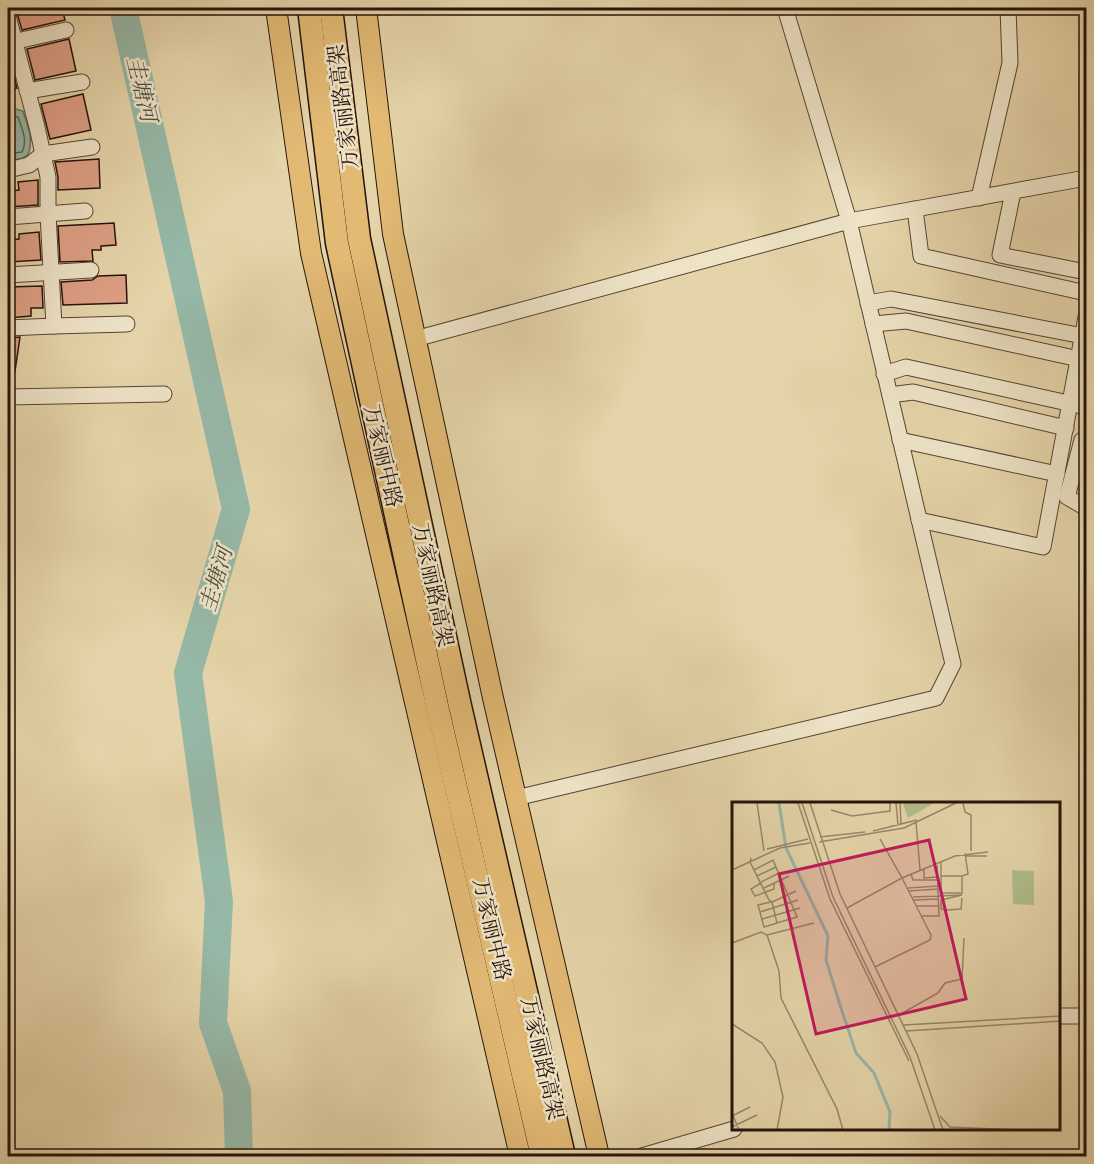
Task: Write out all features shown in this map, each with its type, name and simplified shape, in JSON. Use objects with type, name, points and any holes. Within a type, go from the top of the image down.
[{"type":"highway","name":"万家丽路高架","points":[[309,8],[338,243],[438,710],[542,1156]]},
{"type":"highway","name":"万家丽路高架","points":[[331,8],[359,239],[460,706],[564,1156]]},
{"type":"main road","name":"万家丽中路","points":[[276,8],[311,254],[520,1156]]},
{"type":"main road","points":[[366,8],[393,234],[493,699],[599,1156]]},
{"type":"street","points":[[516,798],[936,698],[953,664],[849,221],[785,8]]},
{"type":"street","points":[[980,198],[1010,63],[1008,8]]},
{"type":"street","points":[[8,16],[11,42],[27,91],[48,177],[54,326]]},
{"type":"street","points":[[11,42],[66,30]]},
{"type":"street","points":[[27,91],[82,82]]},
{"type":"street","points":[[8,170],[29,165],[43,154],[92,147]]},
{"type":"street","points":[[415,339],[849,221],[1086,178]]},
{"type":"street","points":[[997,273],[1013,192]]},
{"type":"street","points":[[915,209],[921,256],[1086,293]]},
{"type":"street","points":[[8,217],[85,211]]},
{"type":"street","points":[[1000,255],[1086,273]]},
{"type":"street","points":[[8,275],[91,270]]},
{"type":"street","points":[[868,303],[891,299],[1083,336]]},
{"type":"street","points":[[919,520],[1043,547],[1086,317]]},
{"type":"street","points":[[873,324],[906,321],[1078,359]]},
{"type":"street","points":[[8,328],[127,324]]},
{"type":"street","points":[[884,374],[906,367],[1086,407]]},
{"type":"street","points":[[890,396],[912,392],[1066,428]]},
{"type":"street","points":[[8,397],[164,394]]},
{"type":"street","points":[[1086,438],[1082,440],[1067,497],[1086,508]]},
{"type":"street","points":[[900,440],[1057,474]]},
{"type":"street","points":[[1061,1016],[1086,1016]]},
{"type":"street","points":[[642,1156],[732,1130]]},
{"type":"water","points":[[8,108],[23,111],[28,128],[30,149],[28,155],[21,159],[9,160],[8,158]]},
{"type":"building","points":[[12,8],[62,8],[65,20],[22,30],[17,13]]},
{"type":"building","points":[[69,39],[76,71],[35,80],[27,49]]},
{"type":"building","points":[[8,53],[17,88],[8,91]]},
{"type":"building","points":[[83,94],[91,130],[50,139],[41,104]]},
{"type":"building","points":[[99,159],[100,188],[58,190],[55,162]]},
{"type":"building","points":[[38,180],[38,205],[8,207],[8,191],[19,190],[18,182]]},
{"type":"building","points":[[114,223],[116,245],[101,246],[101,250],[92,250],[93,261],[60,262],[58,226]]},
{"type":"building","points":[[39,232],[41,260],[8,262],[8,240],[19,239],[19,234]]},
{"type":"building","points":[[126,275],[127,303],[63,305],[61,282],[92,280],[98,276]]},
{"type":"building","points":[[42,286],[43,308],[31,308],[31,316],[8,318],[8,287]]},
{"type":"building","points":[[20,337],[15,371],[8,371],[8,338]]},
{"type":"waterway","name":"圭塘河","points":[[123,8],[236,509],[188,673],[219,901],[213,1023],[237,1091],[239,1156]]}]
